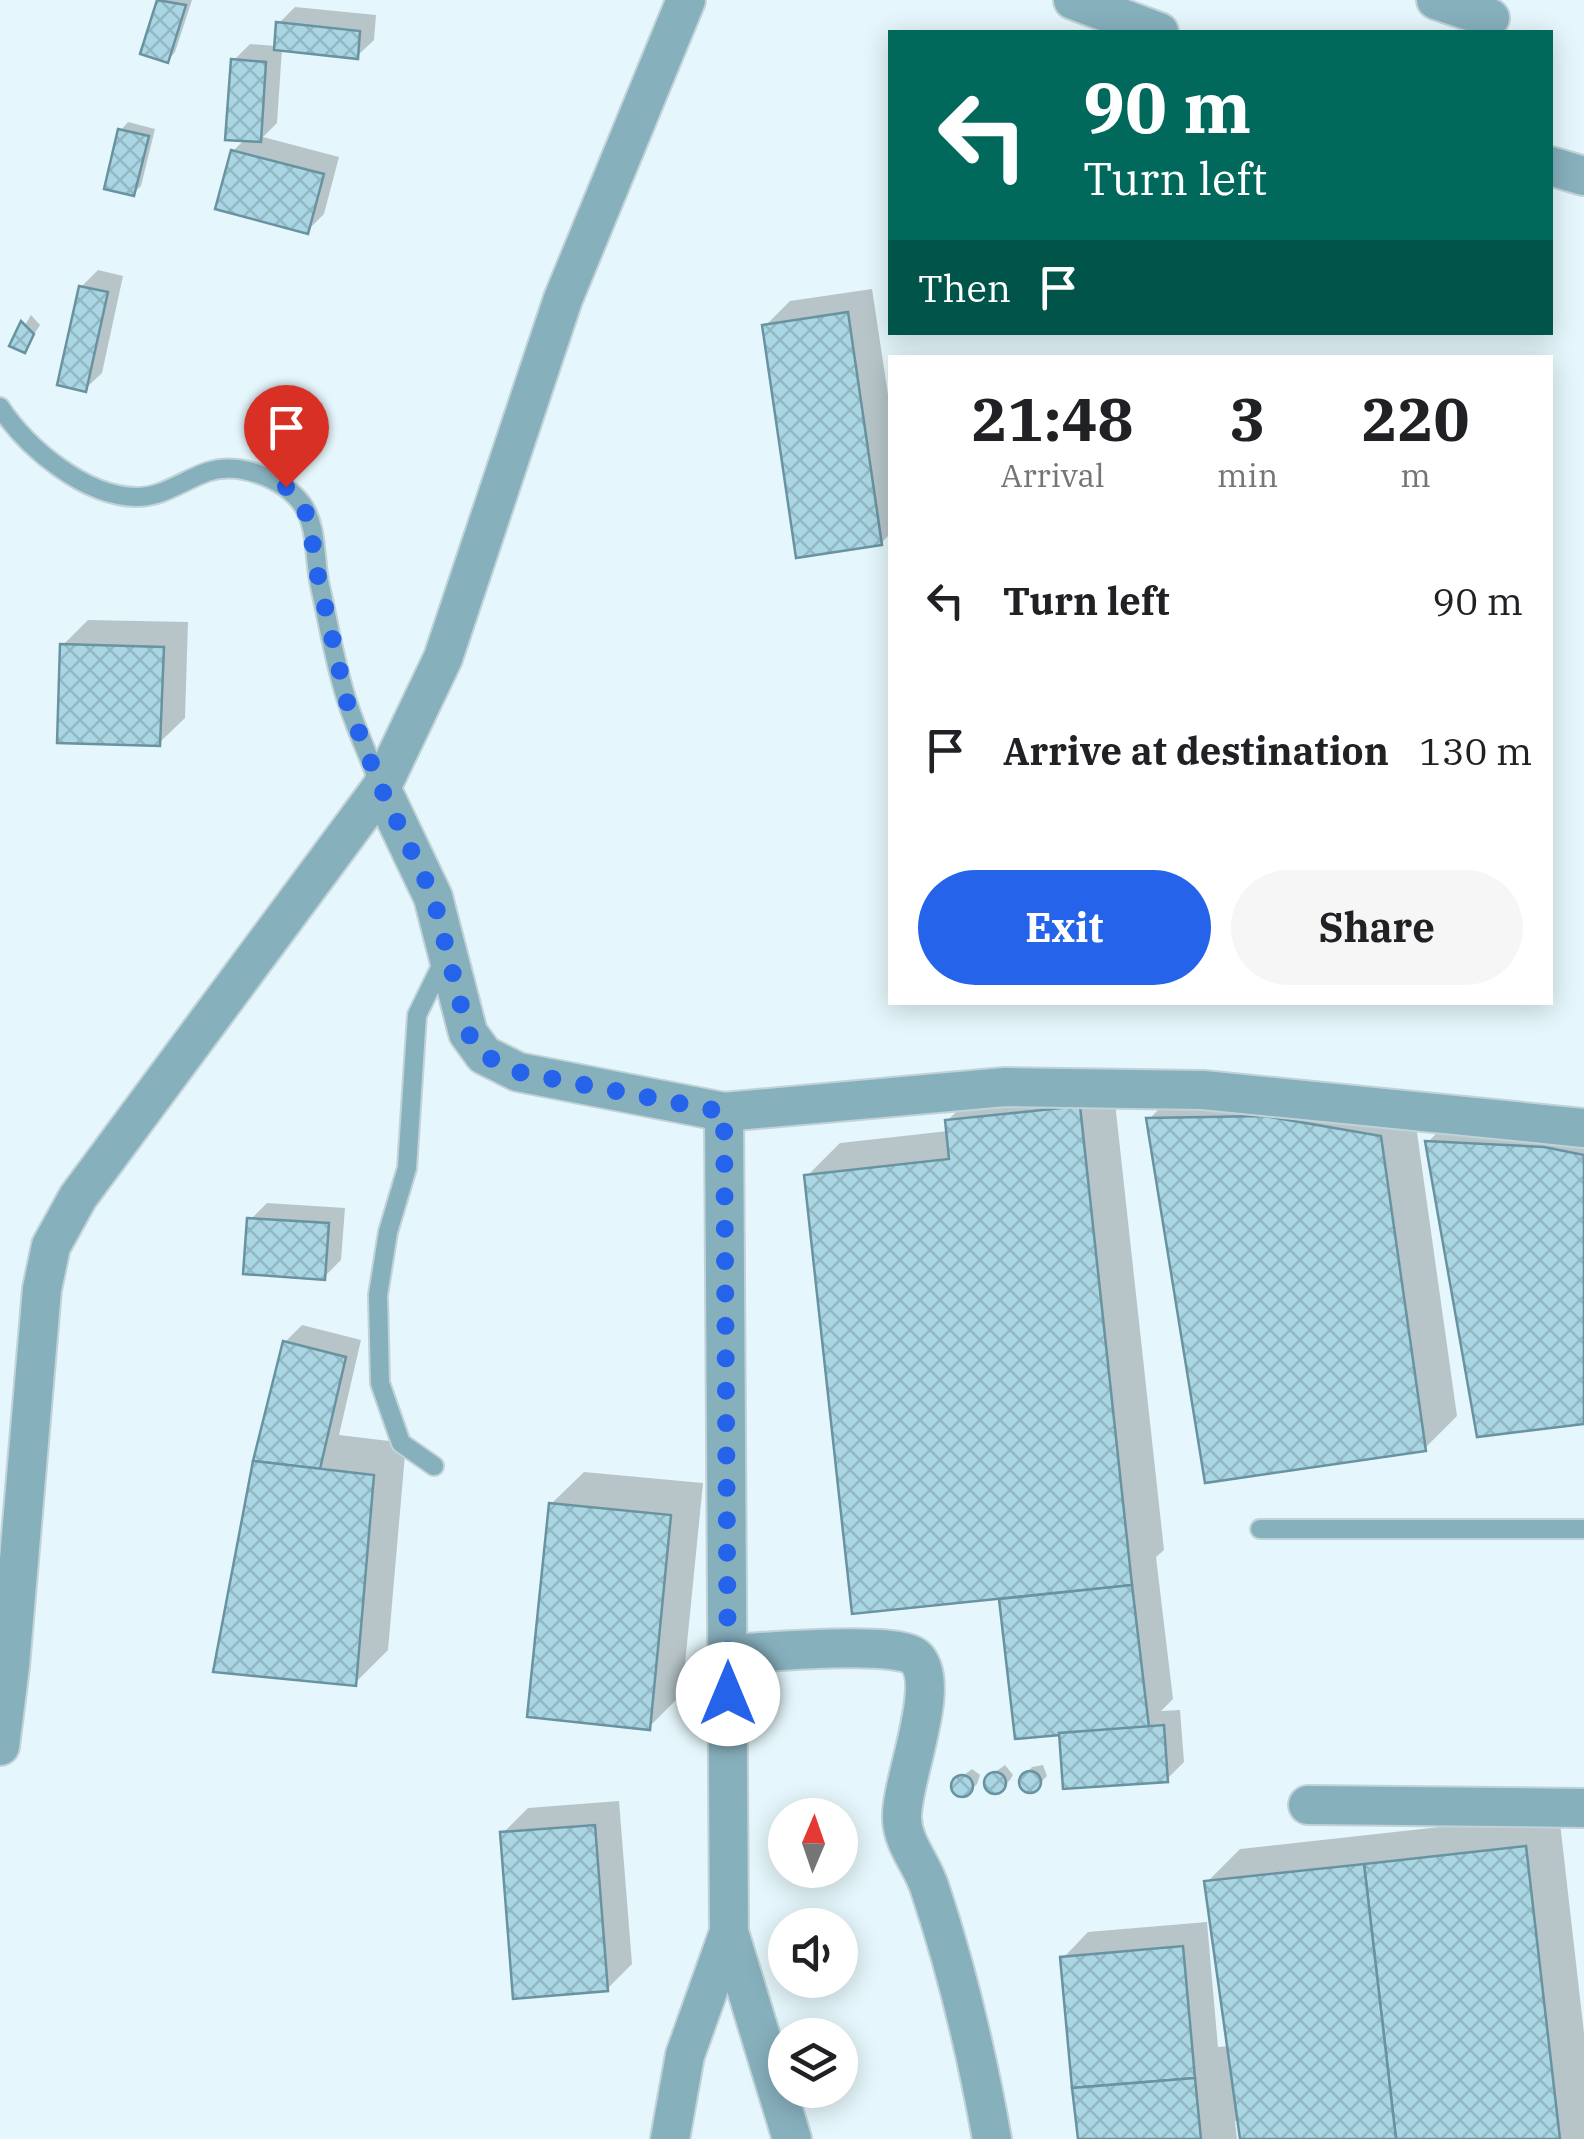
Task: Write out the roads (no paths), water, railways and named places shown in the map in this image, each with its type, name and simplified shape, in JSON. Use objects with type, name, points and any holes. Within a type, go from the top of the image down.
[{"type":"street","points":[[0,1746],[42,1289],[52,1246],[78,1197],[381,788],[443,658],[563,299],[686,0]]},
{"type":"street","points":[[1072,0],[1154,30]]},
{"type":"street","points":[[1436,0],[1490,17]]},
{"type":"street","points":[[1553,167],[1584,176]]},
{"type":"street","points":[[381,788],[433,896],[468,1033],[484,1055],[518,1072],[724,1112],[1005,1088],[1203,1090],[1584,1128]]},
{"type":"street","points":[[724,1112],[729,1932],[792,2139]]},
{"type":"street","points":[[728,1654],[885,1648],[913,1654],[924,1668],[925,1692],[902,1817],[906,1838],[929,1884],[980,2066],[992,2139]]},
{"type":"street","points":[[1308,1805],[1584,1808]]},
{"type":"street","points":[[670,2139],[686,2054],[729,1932]]},
{"type":"lane","points":[[0,407],[11,424],[53,461],[90,486],[134,497],[148,496],[162,494],[210,470],[240,469],[286,487],[308,516],[347,702],[381,788]]},
{"type":"lane","points":[[434,1466],[401,1442],[380,1383],[378,1295],[388,1232],[406,1168],[417,1015],[448,952]]},
{"type":"lane","points":[[1260,1529],[1584,1528]]}]
